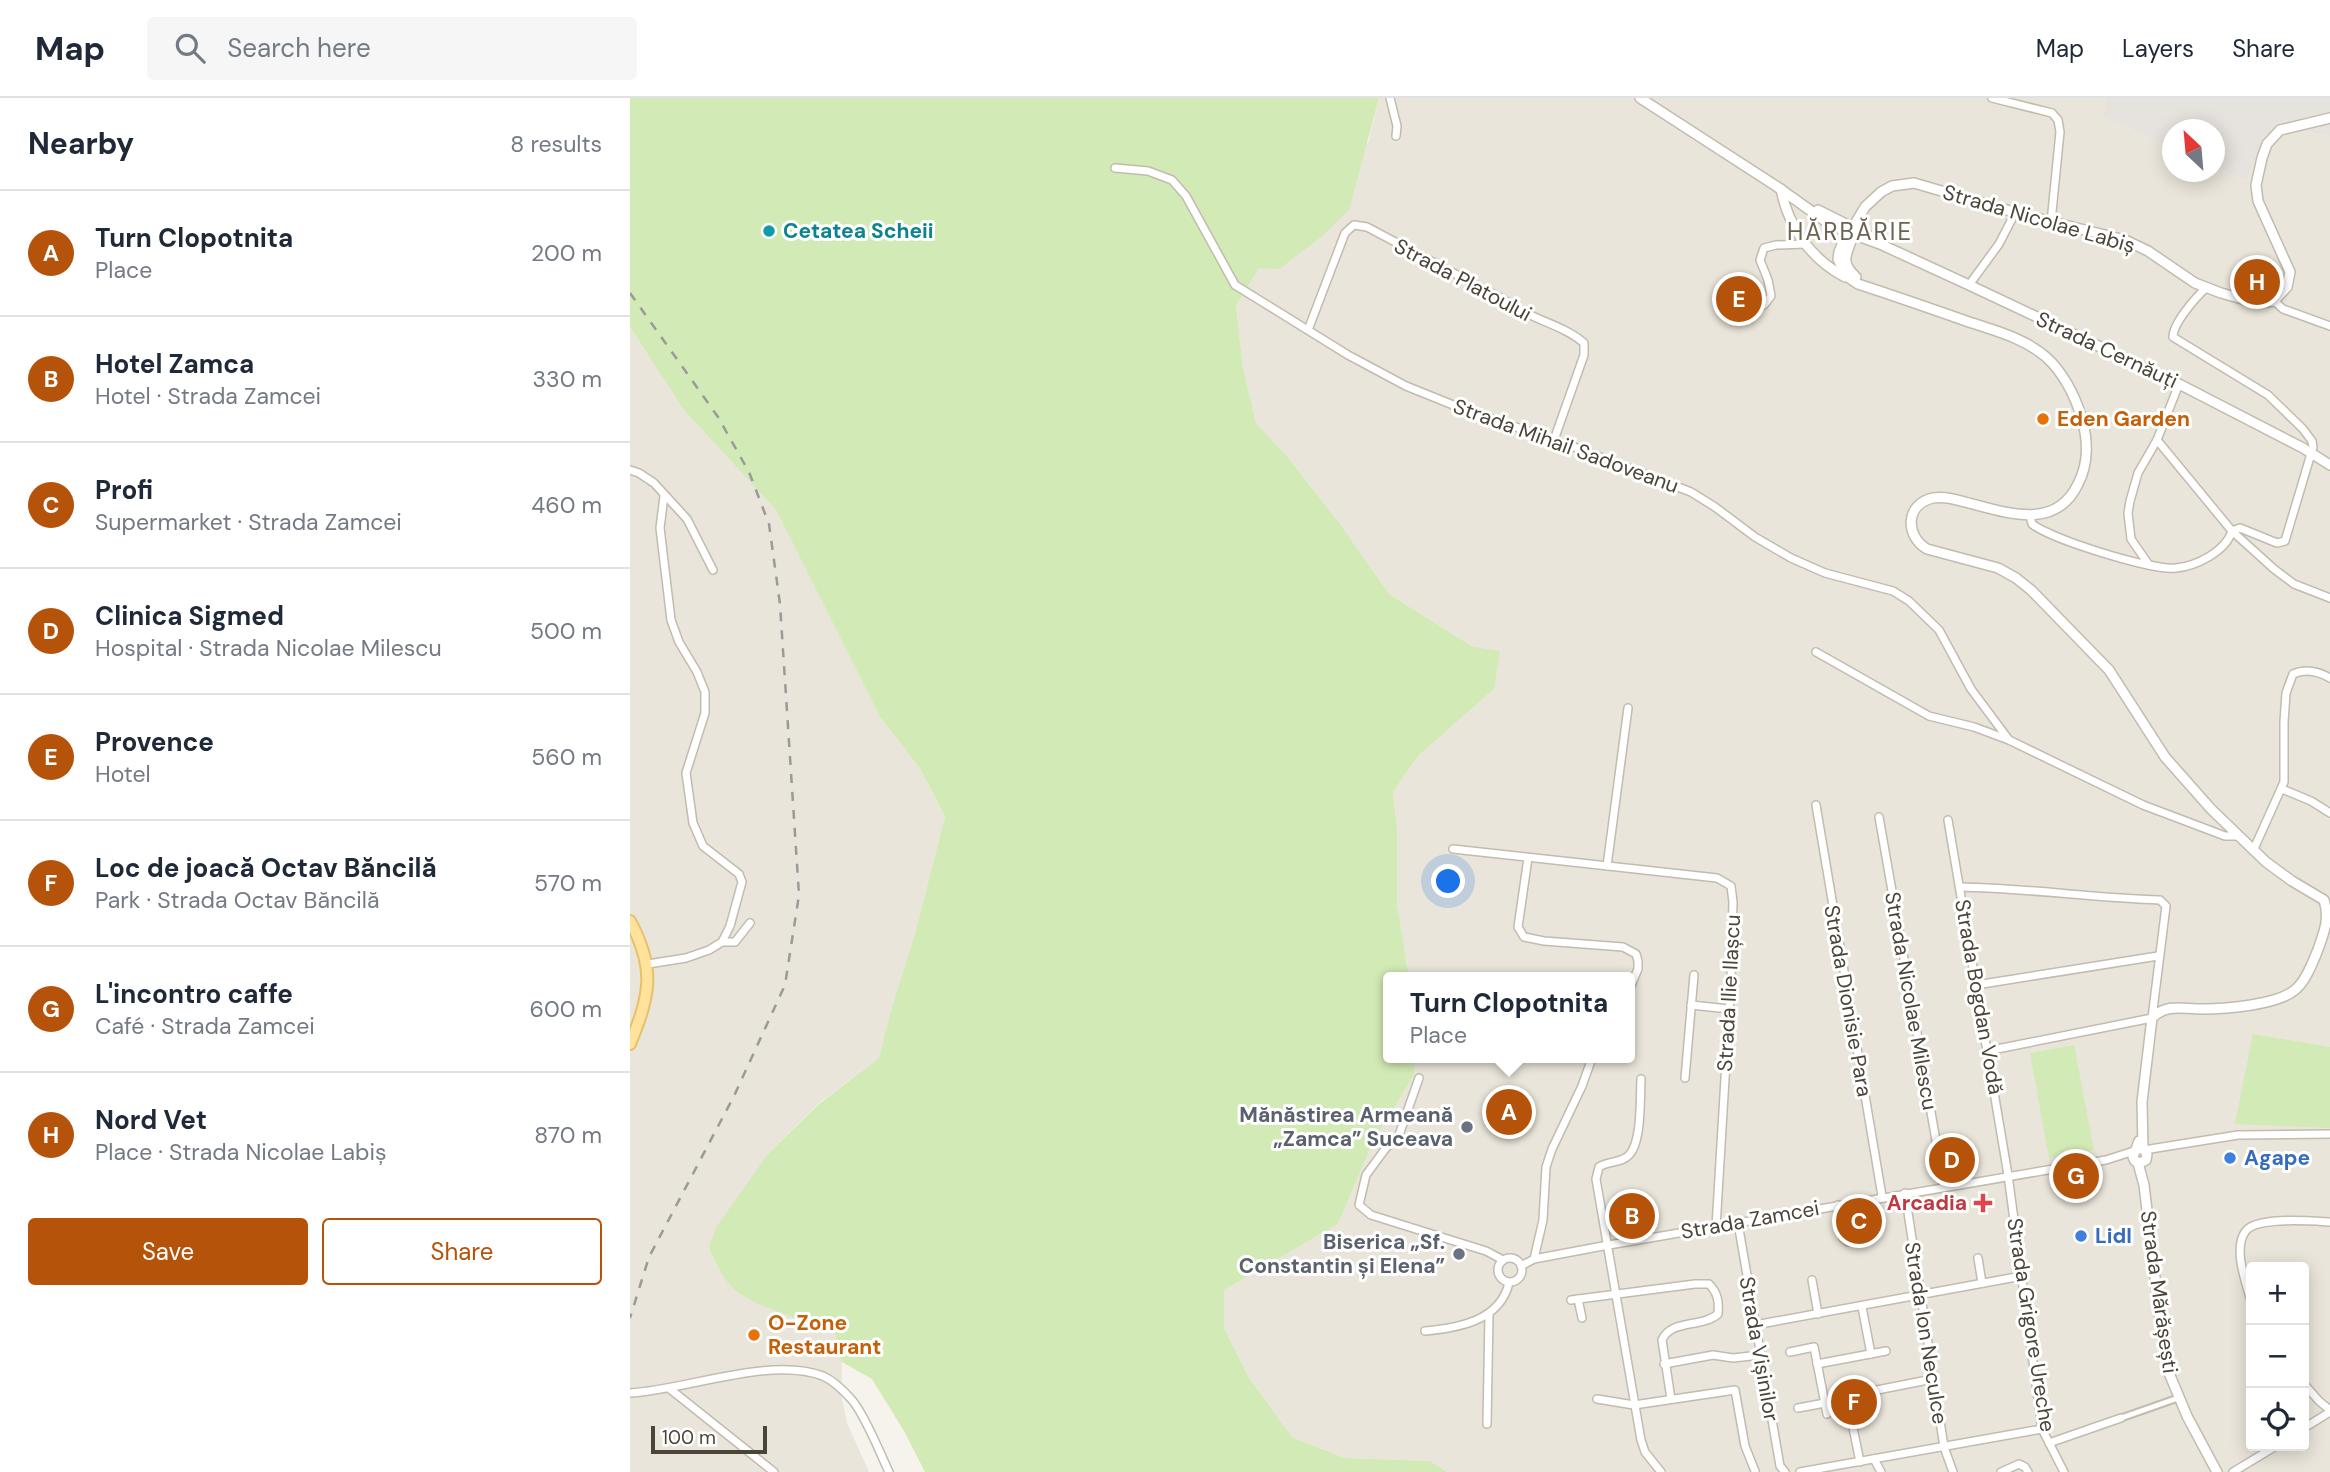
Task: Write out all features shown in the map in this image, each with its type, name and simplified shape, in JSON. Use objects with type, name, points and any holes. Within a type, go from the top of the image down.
[{"type":"main road","points":[[630,920],[648,964],[649,979],[644,1010],[630,1044]]},
{"type":"street","points":[[1390,98],[1397,126],[1396,136]]},
{"type":"street","name":"Strada Cernăuți","points":[[1640,98],[1851,232],[2179,384],[2330,465]]},
{"type":"street","points":[[1993,98],[2052,113],[2058,120],[2060,132],[2051,222]]},
{"type":"street","points":[[2274,301],[2287,287],[2290,272],[2258,201],[2256,185],[2262,158],[2267,144],[2280,130],[2330,118]]},
{"type":"street","name":"Strada Mihail Sadoveanu","points":[[1115,168],[1148,171],[1172,180],[1186,195],[1199,216],[1235,285],[1348,355],[1406,386],[1463,409],[1691,492],[1774,549],[1808,566],[1893,591],[1909,601],[1940,630],[1971,689],[2009,740]]},
{"type":"street","name":"Strada Nicolae Labiș","points":[[1851,232],[1872,200],[1892,186],[1904,183],[1923,185],[2015,213],[2116,237],[2137,245],[2186,278],[2207,287],[2249,301],[2274,301],[2283,309],[2330,326]]},
{"type":"street","points":[[1781,189],[1787,215],[1805,244],[1826,264],[1851,280],[2007,335],[2041,353],[2061,374],[2075,399],[2086,431],[2084,468],[2071,496],[2059,508],[2030,516],[1948,498],[1934,498],[1921,503],[1911,520],[1912,532],[1918,544],[1927,550],[1998,568],[2031,590],[2109,670],[2165,757],[2238,836],[2292,881],[2327,901],[2328,920],[2304,979],[2293,992],[2276,1000],[2216,1008],[2169,1007],[2152,1018],[1987,1051]]},
{"type":"street","points":[[1969,285],[1999,244],[2015,213]]},
{"type":"street","name":"Strada Platoului","points":[[1308,330],[1345,233],[1354,225],[1367,227],[1508,302],[1522,313],[1565,331],[1584,343],[1584,355],[1554,440]]},
{"type":"street","points":[[1851,232],[1839,252],[1838,259],[1841,269],[1851,280]]},
{"type":"street","points":[[1851,232],[1846,264],[1855,276],[1875,289]]},
{"type":"street","points":[[1753,306],[1763,305],[1771,296],[1760,260],[1764,248],[1805,244]]},
{"type":"street","points":[[2207,287],[2189,307],[2173,332],[2173,337],[2267,395],[2312,441],[2312,453],[2285,541],[2277,543],[2240,528],[2232,531]]},
{"type":"street","points":[[2149,565],[2132,540],[2128,513],[2138,473],[2157,440],[2179,384]]},
{"type":"street","points":[[2157,440],[2232,531],[2294,584],[2330,598]]},
{"type":"street","points":[[630,470],[647,477],[687,519],[713,570]]},
{"type":"street","points":[[664,496],[660,528],[671,620],[679,642],[697,672],[705,692],[705,713],[686,774],[693,824],[703,846],[738,874],[742,882],[730,926],[722,942]]},
{"type":"street","points":[[2030,516],[2032,524],[2040,529],[2090,548],[2161,569],[2179,568],[2203,559],[2223,547],[2232,531]]},
{"type":"street","name":"Strada Mihail Sadoveanu","points":[[1816,652],[1845,671],[1938,720],[1974,727],[2009,740],[2143,805],[2225,836],[2238,836]]},
{"type":"street","points":[[2253,851],[2284,782],[2284,712],[2292,674],[2302,670],[2322,673],[2330,678]]},
{"type":"street","points":[[1607,866],[1628,708]]},
{"type":"street","points":[[2282,789],[2311,801],[2330,813]]},
{"type":"street","name":"Strada Dionisie Para","points":[[1816,805],[1882,1196]]},
{"type":"street","name":"Strada Nicolae Milescu","points":[[1879,817],[1944,1186]]},
{"type":"street","name":"Strada Bogdan Vodă","points":[[1948,820],[2008,1175]]},
{"type":"street","name":"Strada Ilie Ilașcu","points":[[1453,849],[1717,878],[1731,886],[1734,902],[1716,1227]]},
{"type":"street","points":[[1528,858],[1518,928],[1524,937],[1623,947],[1630,950],[1638,961],[1635,976]]},
{"type":"street","name":"Strada Mărășești","points":[[1960,887],[2028,889],[2086,897],[2160,900],[2165,903],[2140,1155],[2165,1356],[2178,1398],[2217,1472]]},
{"type":"street","points":[[648,964],[686,958],[722,942],[735,942],[750,923]]},
{"type":"street","points":[[1976,985],[2158,956]]},
{"type":"street","points":[[1685,1078],[1694,975]]},
{"type":"street","points":[[1691,1005],[1729,1009]]},
{"type":"street","points":[[1534,1259],[1543,1220],[1546,1167],[1583,1086],[1590,1063]]},
{"type":"street","points":[[1419,1078],[1399,1135],[1366,1175],[1359,1205],[1371,1215],[1486,1251],[1503,1260],[1516,1259],[1521,1266],[1520,1278],[1509,1283],[1504,1296],[1489,1315],[1472,1322],[1425,1331]]},
{"type":"street","points":[[1641,1079],[1635,1146],[1627,1158],[1599,1167],[1597,1175],[1634,1405],[1645,1452],[1661,1472]]},
{"type":"street","name":"Strada Zamcei","points":[[1521,1266],[1534,1259],[1608,1245],[1905,1192],[2140,1155],[2166,1147],[2238,1135],[2330,1134]]},
{"type":"street","name":"Strada Grigore Ureche","points":[[2008,1175],[2042,1429],[2064,1472]]},
{"type":"street","name":"Strada Ion Neculce","points":[[1905,1192],[1944,1447],[1953,1472]]},
{"type":"street","points":[[1838,1205],[1843,1238],[1848,1242],[1861,1241]]},
{"type":"street","points":[[2246,1276],[2241,1250],[2244,1233],[2249,1228],[2264,1222],[2330,1222]]},
{"type":"street","name":"Strada Vișinilor","points":[[1738,1223],[1760,1354],[1784,1471]]},
{"type":"street","points":[[1978,1258],[1982,1283]]},
{"type":"street","points":[[1503,1260],[1498,1267],[1498,1276],[1509,1283]]},
{"type":"street","points":[[1755,1325],[2022,1276]]},
{"type":"street","points":[[1812,1280],[1818,1314]]},
{"type":"street","points":[[1581,1318],[1575,1300],[1709,1284],[1715,1290],[1719,1303],[1718,1314],[1711,1320],[1673,1328],[1665,1333],[1662,1340],[1671,1399]]},
{"type":"street","points":[[1862,1307],[1871,1353]]},
{"type":"street","points":[[1487,1424],[1489,1315]]},
{"type":"street","points":[[1790,1352],[1814,1347],[1827,1415]]},
{"type":"street","points":[[1817,1364],[1886,1350]]},
{"type":"street","points":[[1664,1364],[1713,1355],[1733,1357],[1760,1354]]},
{"type":"street","points":[[630,1393],[670,1389],[752,1373],[796,1371],[825,1377],[841,1388],[855,1403],[889,1472]]},
{"type":"street","points":[[1872,1391],[1933,1379]]},
{"type":"street","points":[[2308,1388],[2330,1411],[2309,1425]]},
{"type":"street","points":[[670,1389],[774,1472]]},
{"type":"street","points":[[1597,1399],[1634,1405],[1735,1390],[1745,1446],[1755,1471]]},
{"type":"street","points":[[2049,1443],[2178,1398]]},
{"type":"street","points":[[1798,1408],[1825,1402]]},
{"type":"street","points":[[1860,1462],[1850,1413],[1861,1411]]},
{"type":"street","points":[[1802,1472],[2042,1429]]},
{"type":"street","points":[[2233,1472],[2268,1451]]},
{"type":"street","points":[[1874,1459],[1881,1472]]},
{"type":"street","points":[[2001,1472],[2019,1464],[2028,1472]]},
{"type":"shaded area","points":[[1379,98],[2106,98],[2103,117],[2162,144],[2162,182],[2225,182],[2225,171],[2247,181],[2264,135],[2297,130],[2330,136],[2330,1472],[1447,1472],[1430,1461],[1345,1458],[1292,1437],[1249,1378],[1224,1328],[1224,1290],[1338,1224],[1372,1144],[1414,1075],[1415,1063],[1635,1063],[1635,972],[1408,972],[1397,904],[1397,828],[1393,792],[1418,756],[1494,689],[1473,647],[1389,594],[1340,524],[1286,455],[1256,423],[1243,368],[1236,306],[1259,268],[1368,143]]},
{"type":"shaded area","points":[[2106,98],[2330,98],[2330,136],[2297,130],[2264,135],[2247,181],[2225,171],[2225,119],[2162,119],[2162,144],[2103,117]]},
{"type":"shaded area","points":[[630,327],[683,409],[776,510],[879,715],[921,770],[945,817],[879,1058],[819,1103],[768,1154],[768,1308],[834,1330],[842,1362],[841,1394],[847,1423],[869,1472],[630,1472]]},
{"type":"green space","points":[[630,98],[1379,98],[1349,210],[1320,238],[1279,269],[1259,268],[1236,306],[1243,368],[1256,423],[1286,455],[1340,524],[1389,594],[1473,647],[1500,651],[1494,689],[1418,756],[1393,792],[1397,828],[1397,904],[1408,972],[1383,972],[1383,1063],[1415,1063],[1414,1075],[1372,1144],[1338,1224],[1224,1290],[1224,1328],[1249,1378],[1292,1437],[1345,1458],[1430,1461],[1447,1472],[925,1472],[872,1379],[842,1362],[834,1330],[751,1300],[731,1286],[721,1273],[709,1248],[717,1226],[768,1154],[819,1104],[879,1058],[945,817],[921,770],[879,715],[776,510],[683,409],[630,327]]},
{"type":"green space","points":[[2253,1034],[2330,1047],[2330,1128],[2235,1124]]},
{"type":"green space","points":[[2074,1045],[2094,1150],[2049,1158],[2030,1053]]},
{"type":"green space","points":[[1866,1391],[1869,1407],[1842,1412],[1839,1396]]},
{"type":"railway","points":[[630,293],[718,417],[749,472],[769,524],[780,604],[799,895],[785,985],[734,1096],[649,1257],[630,1318]]},
{"type":"place","name":"Cetatea Scheii","points":[[769,231]]},
{"type":"place","name":"Nord Vet","points":[[2257,282]]},
{"type":"place","name":"Provence","points":[[1739,299]]},
{"type":"place","name":"Eden Garden","points":[[2043,419]]},
{"type":"place","name":"Turn Clopotnita","points":[[1509,1112]]},
{"type":"place","name":"Mănăstirea Armeană „Zamca” Suceava","points":[[1467,1127]]},
{"type":"place","name":"Agape","points":[[2230,1158]]},
{"type":"place","name":"Clinica Sigmed","points":[[1952,1160]]},
{"type":"place","name":"L'incontro caffe","points":[[2076,1176]]},
{"type":"place","name":"Arcadia","points":[[1983,1203]]},
{"type":"place","name":"Hotel Zamca","points":[[1632,1216]]},
{"type":"place","name":"Profi","points":[[1859,1221]]},
{"type":"place","name":"Lidl","points":[[2081,1236]]},
{"type":"place","name":"Biserica „Sf. Constantin și Elena”","points":[[1459,1254]]},
{"type":"place","name":"O-Zone Restaurant","points":[[754,1335]]},
{"type":"place","name":"Loc de joacă Octav Băncilă","points":[[1854,1402]]},
{"type":"district","name":"HĂRBĂRIE","points":[[1850,232]]}]
